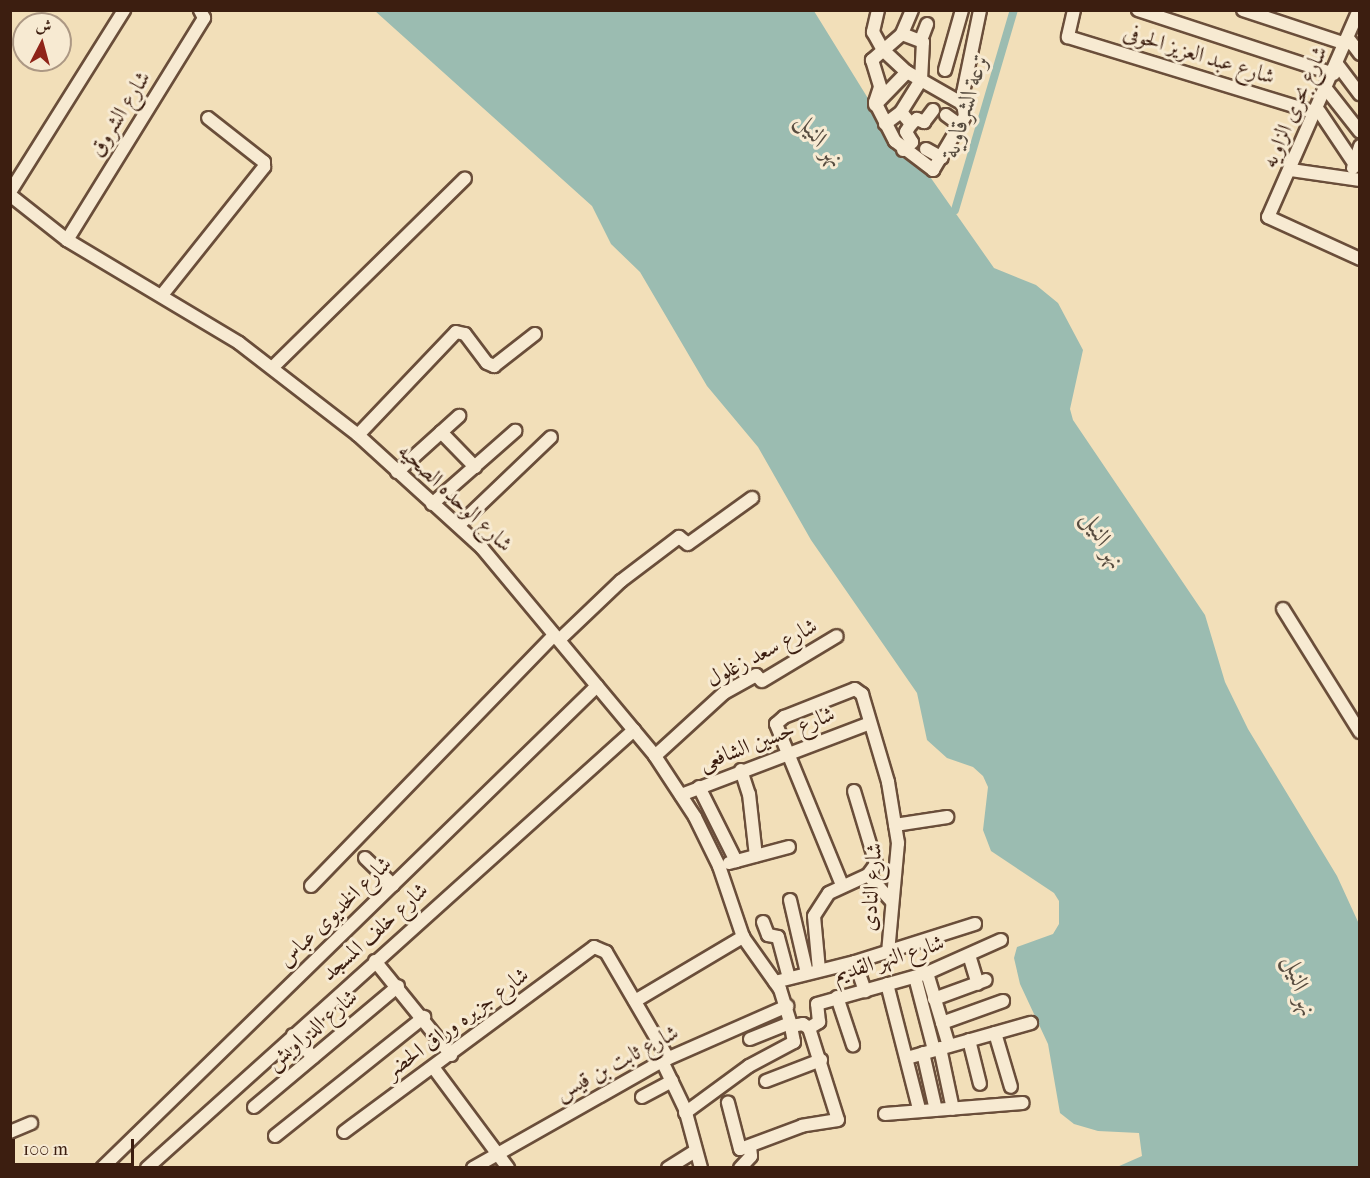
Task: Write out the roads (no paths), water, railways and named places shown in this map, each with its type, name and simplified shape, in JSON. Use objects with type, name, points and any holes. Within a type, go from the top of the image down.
[{"type":"street","points":[[10,193],[124,10]]},
{"type":"street","name":"شارع الشروق","points":[[67,240],[204,18],[200,10]]},
{"type":"street","points":[[878,10],[872,26],[884,50],[907,72],[963,104]]},
{"type":"street","points":[[912,10],[902,33],[871,63],[880,87],[875,105],[903,150],[933,170],[942,158],[966,111],[963,104],[979,15],[961,13],[945,70]]},
{"type":"street","name":"شارع عبد العزيز الحوفى","points":[[1074,10],[1068,38],[1318,112]]},
{"type":"street","points":[[1138,10],[1336,69],[1359,94]]},
{"type":"street","points":[[1243,10],[1347,41],[1359,54]]},
{"type":"street","name":"شارع بحرى الزاويه","points":[[1356,13],[1318,112],[1269,220],[1359,259]]},
{"type":"street","points":[[885,124],[901,112],[921,80],[925,53],[921,40],[927,24]]},
{"type":"street","points":[[902,33],[921,40]]},
{"type":"street","points":[[875,105],[907,72]]},
{"type":"street","points":[[1327,90],[1359,132]]},
{"type":"street","points":[[903,150],[912,142],[906,132],[911,124],[918,119],[924,122],[933,110]]},
{"type":"street","points":[[901,112],[911,124]]},
{"type":"street","points":[[1318,112],[1354,163]]},
{"type":"street","points":[[946,115],[960,125]]},
{"type":"street","points":[[162,295],[264,167],[264,162],[208,118]]},
{"type":"street","points":[[1291,170],[1354,180],[1354,163],[1359,146]]},
{"type":"street","points":[[926,149],[942,158]]},
{"type":"street","points":[[273,367],[465,178]]},
{"type":"street","name":"شارع الوحده الصحيه","points":[[10,193],[67,240],[162,295],[273,367],[357,435],[432,504],[459,525],[634,730],[681,795],[719,866],[743,937],[775,982],[787,1006],[791,1025]]},
{"type":"street","points":[[357,435],[456,333],[465,334],[494,366],[535,334]]},
{"type":"street","points":[[397,472],[459,416]]},
{"type":"street","points":[[432,504],[515,431]]},
{"type":"street","points":[[441,432],[475,466]]},
{"type":"street","points":[[459,525],[551,436]]},
{"type":"street","points":[[311,886],[557,638],[621,581],[679,537],[688,544],[752,498]]},
{"type":"street","points":[[1283,609],[1359,732]]},
{"type":"street","name":"شارع سعد زغلول","points":[[655,756],[724,693],[756,675],[762,681],[837,636]]},
{"type":"street","name":"شارع الخديوى عباس","points":[[102,1167],[597,686]]},
{"type":"street","name":"شارع النادى","points":[[786,753],[777,728],[780,719],[851,689],[861,691],[868,724],[888,782],[899,856],[888,953]]},
{"type":"street","name":"شارع حسين الشافعى","points":[[681,795],[741,770],[868,724]]},
{"type":"street","name":"شارع خلف المسجد","points":[[147,1167],[634,730]]},
{"type":"street","points":[[786,753],[842,885]]},
{"type":"street","points":[[741,770],[749,794],[756,856]]},
{"type":"street","points":[[699,787],[736,861]]},
{"type":"street","points":[[813,972],[814,916],[820,901],[842,885],[868,875],[876,864],[854,791]]},
{"type":"street","points":[[895,825],[946,817]]},
{"type":"street","points":[[719,866],[789,847]]},
{"type":"street","points":[[365,858],[393,885]]},
{"type":"street","points":[[868,875],[892,902]]},
{"type":"street","points":[[790,900],[813,972]]},
{"type":"street","points":[[763,922],[768,935],[778,937],[789,978]]},
{"type":"street","points":[[775,982],[888,953],[975,924]]},
{"type":"street","points":[[701,1167],[694,1152],[686,1113],[665,1059],[634,1001],[743,937]]},
{"type":"street","name":"شارع النهر القديم","points":[[809,1028],[819,1022],[817,1004],[921,975],[1001,940]]},
{"type":"street","name":"شارع جزيره وراق الحضر","points":[[344,1132],[451,1056],[594,947],[606,951],[634,1001]]},
{"type":"street","points":[[934,999],[982,982],[969,955]]},
{"type":"street","points":[[375,961],[423,1017],[451,1056]]},
{"type":"street","points":[[855,962],[865,991]]},
{"type":"street","points":[[921,975],[934,999],[942,1023],[937,1049],[936,1110]]},
{"type":"street","points":[[921,975],[953,1109]]},
{"type":"street","points":[[887,984],[919,1109]]},
{"type":"street","name":"شارع الدراويش","points":[[254,1107],[398,986]]},
{"type":"street","points":[[837,997],[852,1046]]},
{"type":"street","points":[[942,1023],[1004,1001]]},
{"type":"street","name":"شارع ثابت بن قيس","points":[[472,1167],[665,1059],[787,1006]]},
{"type":"street","points":[[275,1136],[423,1017]]},
{"type":"street","points":[[907,1058],[1031,1023]]},
{"type":"street","points":[[744,1147],[802,1126],[838,1120],[821,1060],[809,1028],[802,1024],[791,1025],[750,1039]]},
{"type":"street","points":[[686,1113],[749,1066],[794,1042],[791,1025]]},
{"type":"street","points":[[995,1033],[1011,1086]]},
{"type":"street","points":[[293,1035],[313,1057]]},
{"type":"street","points":[[969,1040],[980,1084]]},
{"type":"street","points":[[766,1081],[821,1060]]},
{"type":"street","points":[[433,1067],[508,1167]]},
{"type":"street","points":[[642,1097],[672,1081]]},
{"type":"street","points":[[728,1103],[744,1147],[751,1156],[740,1167]]},
{"type":"street","points":[[885,1114],[919,1109],[936,1110],[1023,1103]]},
{"type":"street","points":[[10,1132],[31,1123]]},
{"type":"street","points":[[668,1167],[694,1152]]},
{"type":"water","name":"نهر النيل","points":[[375,11],[814,11],[903,155],[926,171],[994,268],[1036,285],[1058,303],[1083,350],[1070,409],[1073,420],[1205,615],[1225,682],[1248,729],[1337,876],[1359,924],[1359,1167],[1117,1167],[1142,1156],[1139,1133],[1098,1131],[1074,1124],[1060,1113],[1048,1044],[1020,984],[1014,958],[1017,947],[1053,934],[1059,924],[1059,901],[1054,893],[991,851],[983,830],[988,787],[983,776],[973,767],[947,758],[927,740],[917,693],[811,540],[758,447],[707,386],[640,272],[611,244],[592,206]]},
{"type":"waterway","name":"ترعة الشرقاوية","points":[[955,210],[1014,10]]}]
